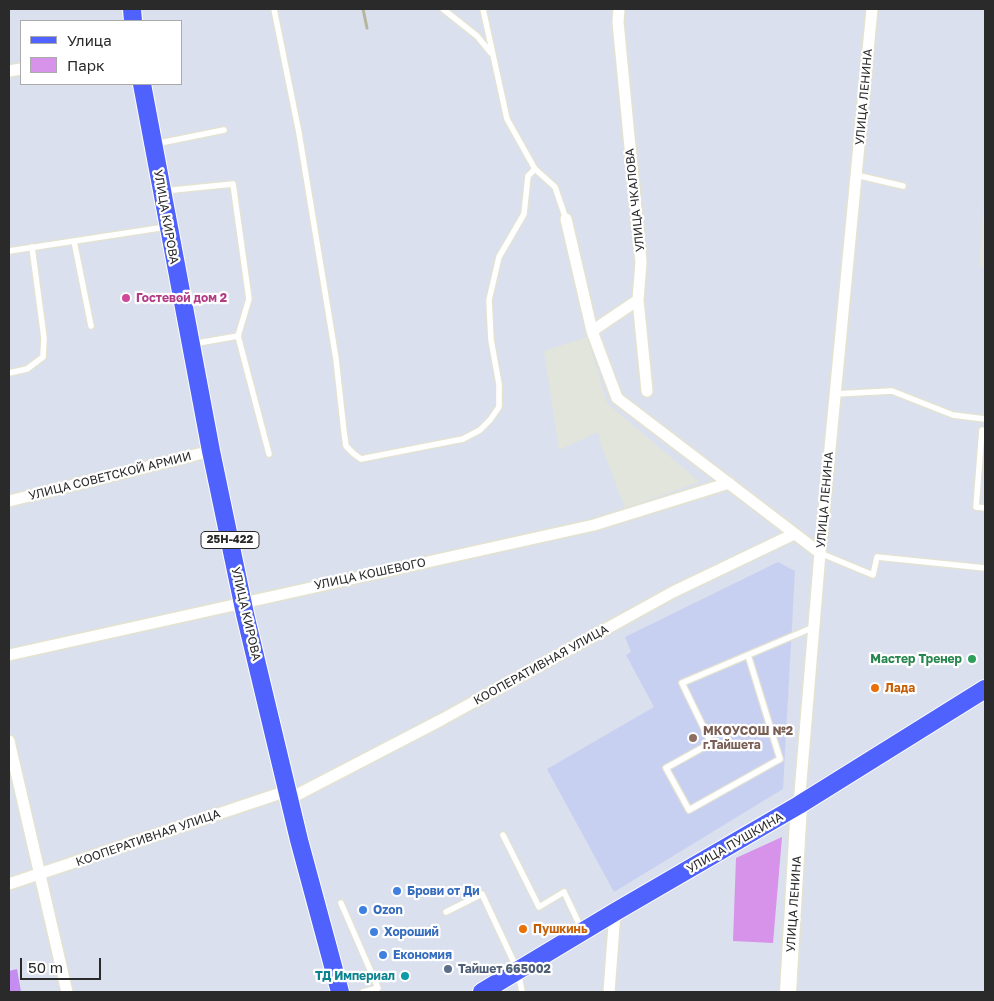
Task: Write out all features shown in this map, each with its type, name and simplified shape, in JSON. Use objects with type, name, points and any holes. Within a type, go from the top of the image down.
[{"type":"main road","name":"УЛИЦА КИРОВА","points":[[142,85],[190,345],[243,602],[288,795],[340,992]]},
{"type":"main road","name":"УЛИЦА ПУШКИНА","points":[[482,992],[799,805],[985,689]]},
{"type":"main road","name":"УЛИЦА ЛЕНИНА","points":[[788,992],[799,805]]},
{"type":"street","name":"УЛИЦА ЧКАЛОВА","points":[[619,9],[618,22],[641,262],[638,300],[647,391]]},
{"type":"street","name":"УЛИЦА ЛЕНИНА","points":[[799,805],[820,553],[872,9]]},
{"type":"street","points":[[566,219],[592,331],[617,398],[820,553]]},
{"type":"street","points":[[592,331],[638,300]]},
{"type":"street","name":"УЛИЦА СОВЕТСКОЙ АРМИИ","points":[[9,501],[211,452]]},
{"type":"street","name":"УЛИЦА КОШЕВОГО","points":[[9,655],[594,525],[729,484]]},
{"type":"street","name":"КООПЕРАТИВНАЯ УЛИЦА","points":[[9,884],[288,795],[441,720],[673,592],[794,534]]},
{"type":"street","points":[[9,741],[67,992]]},
{"type":"street","points":[[609,992],[615,912]]},
{"type":"lane","points":[[274,9],[300,142],[336,359],[346,446],[354,454],[361,458],[463,439],[480,430],[499,407],[499,384],[491,340],[489,300],[499,256],[524,214],[528,176],[535,169]]},
{"type":"lane","points":[[443,9],[477,36],[492,55]]},
{"type":"lane","points":[[483,9],[507,119],[535,169],[555,187],[566,219]]},
{"type":"lane","points":[[153,145],[224,130]]},
{"type":"lane","points":[[856,174],[903,186]]},
{"type":"lane","points":[[161,192],[233,184],[249,299],[238,336],[270,454]]},
{"type":"lane","points":[[9,251],[168,227]]},
{"type":"lane","points":[[74,241],[91,326]]},
{"type":"lane","points":[[9,373],[27,369],[43,357],[44,338],[32,247]]},
{"type":"lane","points":[[190,345],[238,336]]},
{"type":"lane","points":[[835,394],[892,391],[953,415],[985,419]]},
{"type":"lane","points":[[982,430],[976,507],[985,508]]},
{"type":"lane","points":[[820,553],[873,575],[877,557],[985,568]]},
{"type":"lane","points":[[748,655],[780,759],[688,810],[666,768],[711,742],[682,683],[748,655],[814,627]]},
{"type":"lane","points":[[503,835],[539,907],[564,892],[582,932]]},
{"type":"lane","points":[[446,912],[482,894],[518,971],[522,992]]},
{"type":"lane","points":[[341,903],[378,988],[364,992]]},
{"type":"shaded area","points":[[985,181],[985,268],[979,267]]},
{"type":"shaded area","points":[[587,337],[607,403],[700,482],[625,508],[598,432],[559,450],[544,351]]},
{"type":"shaded area","name":"МКОУСОШ №2 г.Тайшета","points":[[778,562],[795,571],[783,789],[614,892],[547,769],[654,707],[626,655],[631,652],[625,637]]},
{"type":"shaded area","points":[[17,969],[21,992],[9,992],[9,971]]},
{"type":"green space","points":[[782,837],[773,943],[733,941],[736,858]]},
{"type":"railway","points":[[363,9],[367,28]]},
{"type":"place","name":"Гостевой дом 2","points":[[126,298]]},
{"type":"place","name":"Мастер Тренер","points":[[972,659]]},
{"type":"place","name":"Лада","points":[[875,688]]},
{"type":"place","name":"МКОУСОШ №2 г.Тайшета","points":[[693,738]]},
{"type":"place","name":"Брови от Ди","points":[[397,891]]},
{"type":"place","name":"Ozon","points":[[363,910]]},
{"type":"place","name":"Пушкинь","points":[[523,929]]},
{"type":"place","name":"Хороший","points":[[374,932]]},
{"type":"place","name":"Економия","points":[[383,955]]},
{"type":"place","name":"Тайшет 665002","points":[[448,969]]},
{"type":"place","name":"ТД Империал","points":[[405,976]]}]
